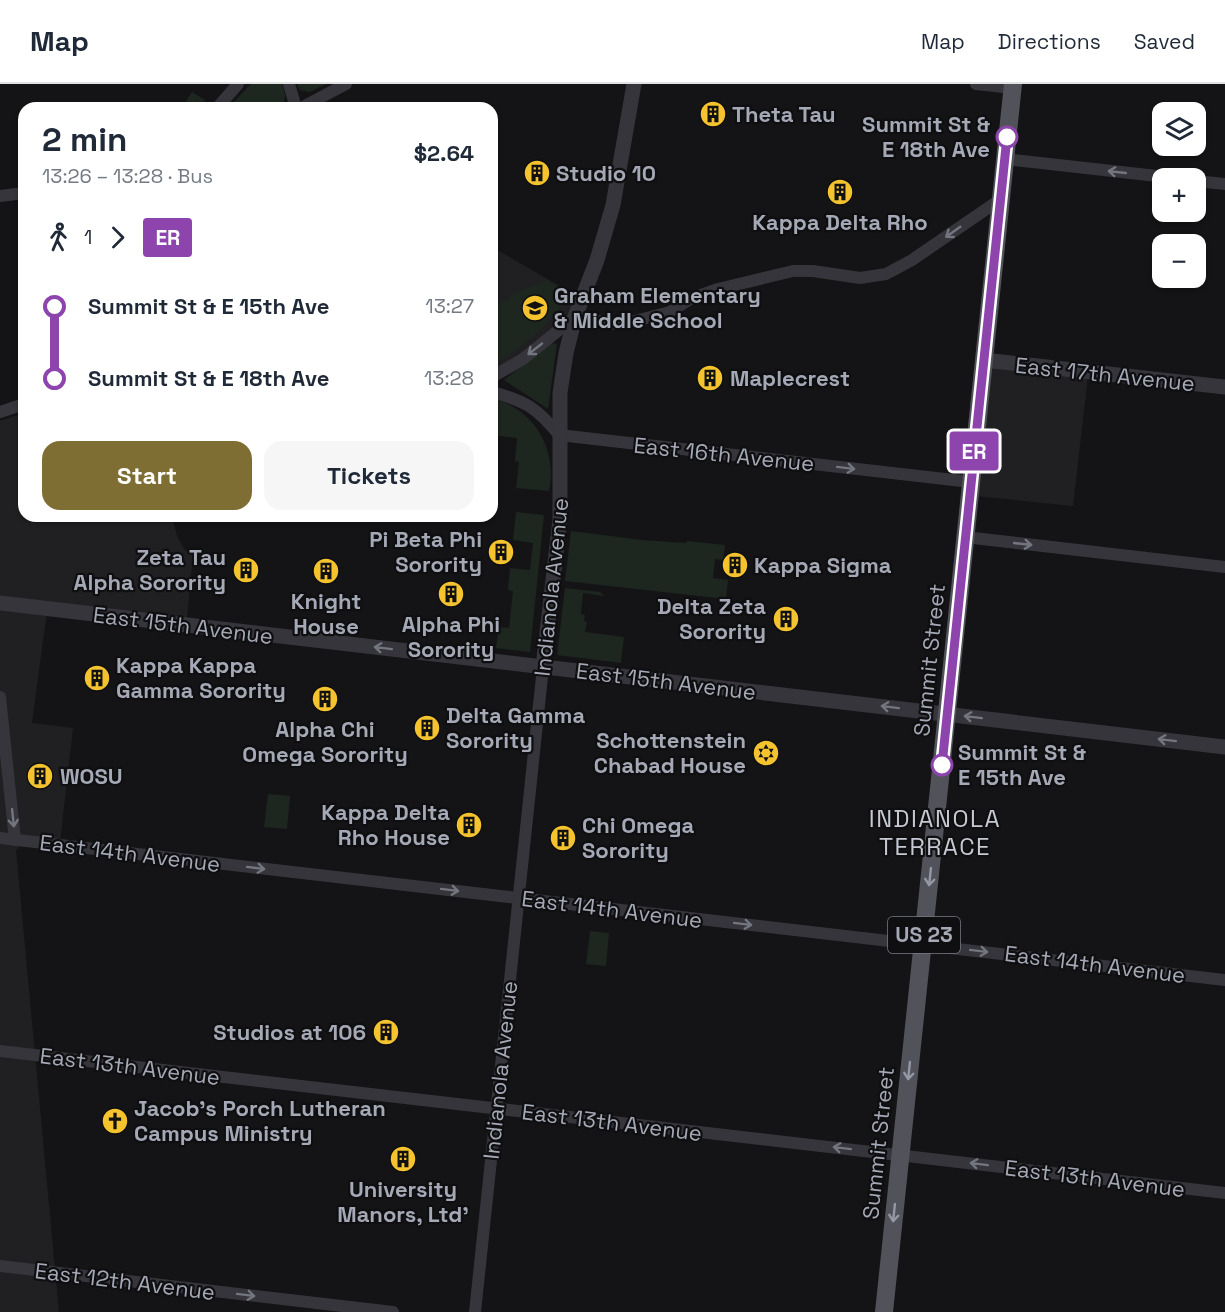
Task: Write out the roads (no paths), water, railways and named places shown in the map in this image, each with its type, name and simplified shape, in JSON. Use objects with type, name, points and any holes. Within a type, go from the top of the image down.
[{"type":"main road","name":"Summit Street","points":[[884,1312],[1012,86]]},
{"type":"street","points":[[222,102],[238,84]]},
{"type":"street","points":[[289,84],[296,102]]},
{"type":"street","points":[[310,102],[346,84]]},
{"type":"street","name":"Indianola Avenue","points":[[475,1312],[560,519],[560,393],[566,353],[575,317],[597,260],[613,205],[634,84]]},
{"type":"street","points":[[976,84],[1012,86]]},
{"type":"street","points":[[1005,159],[1152,175]]},
{"type":"street","points":[[1206,182],[1225,184]]},
{"type":"street","points":[[0,196],[18,194]]},
{"type":"street","points":[[498,374],[523,359],[575,317],[616,324],[635,321],[670,312],[690,299],[718,289],[793,271],[813,271],[860,278],[886,274],[912,260],[1001,199]]},
{"type":"street","name":"East 17th Avenue","points":[[984,360],[1225,387]]},
{"type":"street","points":[[498,394],[515,399],[542,414],[559,435]]},
{"type":"street","points":[[0,412],[18,406]]},
{"type":"street","name":"East 16th Avenue","points":[[559,435],[971,482]]},
{"type":"street","points":[[965,537],[1225,567]]},
{"type":"street","name":"East 15th Avenue","points":[[0,603],[1225,747]]},
{"type":"street","points":[[0,697],[15,840]]},
{"type":"street","name":"East 14th Avenue","points":[[0,838],[1225,980]]},
{"type":"street","name":"East 13th Avenue","points":[[0,1051],[1225,1193]]},
{"type":"street","name":"East 12th Avenue","points":[[0,1266],[393,1312]]},
{"type":"place","name":"Theta Tau","points":[[713,114]]},
{"type":"place","name":"Summit St & E 18th Ave","points":[[1007,137]]},
{"type":"place","name":"Studio 10","points":[[537,173]]},
{"type":"place","name":"Kappa Delta Rho","points":[[840,192]]},
{"type":"place","name":"Graham Elementary & Middle School","points":[[535,308]]},
{"type":"place","name":"Maplecrest","points":[[710,378]]},
{"type":"place","name":"Pi Beta Phi Sorority","points":[[501,552]]},
{"type":"place","name":"Kappa Sigma","points":[[735,565]]},
{"type":"place","name":"Zeta Tau Alpha Sorority","points":[[246,570]]},
{"type":"place","name":"Knight House","points":[[326,571]]},
{"type":"place","name":"Alpha Phi Sorority","points":[[451,594]]},
{"type":"place","name":"Delta Zeta Sorority","points":[[786,619]]},
{"type":"place","name":"Kappa Kappa Gamma Sorority","points":[[97,678]]},
{"type":"place","name":"Alpha Chi Omega Sorority","points":[[325,699]]},
{"type":"place","name":"Delta Gamma Sorority","points":[[427,728]]},
{"type":"place","name":"Schottenstein Chabad House","points":[[766,753]]},
{"type":"place","name":"Summit St & E 15th Ave","points":[[942,765]]},
{"type":"place","name":"WOSU","points":[[40,776]]},
{"type":"place","name":"Kappa Delta Rho House","points":[[469,825]]},
{"type":"place","name":"Chi Omega Sorority","points":[[563,838]]},
{"type":"place","name":"Studios at 106","points":[[386,1032]]},
{"type":"place","name":"Jacob's Porch Lutheran Campus Ministry","points":[[115,1121]]},
{"type":"place","name":"University Manors, Ltd'","points":[[403,1159]]},
{"type":"district","name":"INDIANOLA TERRACE","points":[[935,833]]}]
